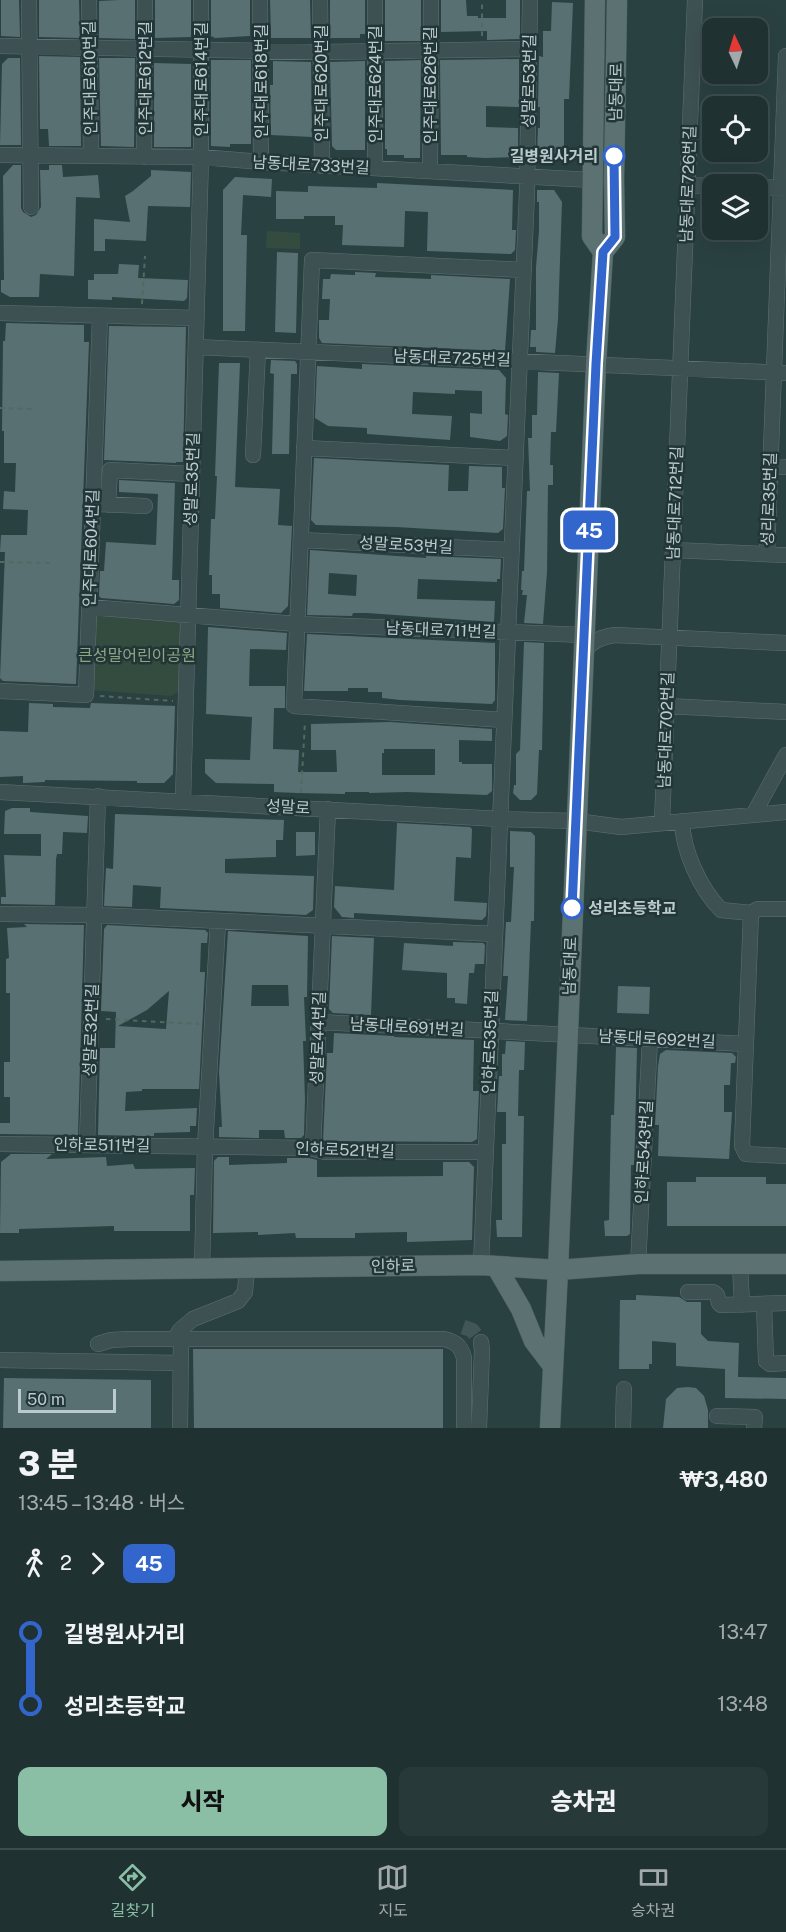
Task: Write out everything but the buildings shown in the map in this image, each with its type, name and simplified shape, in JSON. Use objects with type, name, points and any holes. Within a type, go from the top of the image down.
[{"type":"main road","name":"남동대로","points":[[595,0],[592,236],[603,252]]},
{"type":"main road","name":"남동대로","points":[[550,1428],[596,364],[603,252],[615,237],[617,0]]},
{"type":"main road","name":"인하로","points":[[0,1271],[489,1265],[558,1270],[638,1264],[786,1264]]},
{"type":"main road","points":[[489,1265],[521,1309],[534,1341],[553,1366]]},
{"type":"street","points":[[29,0],[32,207]]},
{"type":"street","name":"인주대로610번길","points":[[89,0],[91,155]]},
{"type":"street","name":"인주대로612번길","points":[[144,157],[145,0]]},
{"type":"street","name":"인주대로614번길","points":[[201,0],[201,157]]},
{"type":"street","name":"인주대로618번길","points":[[260,0],[261,162]]},
{"type":"street","name":"인주대로620번길","points":[[320,0],[322,166]]},
{"type":"street","name":"인주대로624번길","points":[[375,0],[375,168]]},
{"type":"street","name":"인주대로626번길","points":[[430,171],[431,0]]},
{"type":"street","name":"성말로53번길","points":[[500,819],[524,270],[530,0]]},
{"type":"street","name":"남동대로726번길","points":[[680,368],[695,0]]},
{"type":"street","points":[[0,46],[260,52],[529,49]]},
{"type":"street","points":[[596,364],[780,372],[786,56]]},
{"type":"street","name":"남동대로733번길","points":[[0,155],[201,157],[322,166],[592,180]]},
{"type":"street","name":"성말로35번길","points":[[183,801],[201,157]]},
{"type":"street","points":[[688,185],[702,186]]},
{"type":"street","points":[[768,187],[783,188]]},
{"type":"street","points":[[504,720],[300,706],[297,624],[312,260],[524,270]]},
{"type":"street","points":[[0,313],[196,318]]},
{"type":"street","name":"인주대로604번길","points":[[86,695],[89,607],[100,504],[100,316]]},
{"type":"street","name":"남동대로725번길","points":[[196,347],[596,364]]},
{"type":"street","points":[[253,455],[258,350]]},
{"type":"street","name":"남동대로712번길","points":[[669,637],[680,368]]},
{"type":"street","name":"성리로35번길","points":[[767,555],[778,467],[780,372]]},
{"type":"street","points":[[304,448],[516,458]]},
{"type":"street","points":[[145,506],[100,504],[110,470],[192,474]]},
{"type":"street","name":"성말로53번길","points":[[301,540],[512,550]]},
{"type":"street","name":"성리로35번길","points":[[673,550],[786,555]]},
{"type":"street","name":"남동대로711번길","points":[[89,607],[297,624],[584,634]]},
{"type":"street","points":[[615,635],[592,626],[584,634],[591,643],[602,636],[615,635],[786,643]]},
{"type":"street","name":"남동대로702번길","points":[[662,822],[669,637]]},
{"type":"street","points":[[0,691],[86,695]]},
{"type":"street","points":[[667,706],[786,712]]},
{"type":"street","points":[[753,815],[786,755]]},
{"type":"street","name":"성말로","points":[[0,792],[500,819],[576,821]]},
{"type":"street","name":"성말로32번길","points":[[87,1145],[98,796]]},
{"type":"street","name":"성말로44번길","points":[[314,1149],[327,809]]},
{"type":"street","points":[[576,821],[621,827],[786,812]]},
{"type":"street","name":"인하로535번길","points":[[489,1265],[486,1152],[500,819]]},
{"type":"street","points":[[682,821],[690,861],[721,910],[751,913],[758,909],[786,909]]},
{"type":"street","points":[[751,913],[742,1146],[746,1154],[786,1156]]},
{"type":"street","points":[[0,914],[96,915],[495,934]]},
{"type":"street","points":[[202,1268],[205,1147],[218,922]]},
{"type":"street","name":"남동대로691번길","points":[[319,1022],[567,1035]]},
{"type":"street","name":"남동대로692번길","points":[[567,1035],[746,1044]]},
{"type":"street","name":"인하로543번길","points":[[638,1264],[650,1039]]},
{"type":"street","name":"인하로511번길","points":[[0,1144],[205,1147]]},
{"type":"street","name":"인하로521번길","points":[[205,1147],[314,1149],[325,1152],[486,1152]]},
{"type":"street","points":[[740,1264],[742,1305]]},
{"type":"street","points":[[180,1428],[181,1363],[178,1339],[180,1330],[193,1319],[238,1301],[245,1292],[247,1268]]},
{"type":"street","points":[[688,1292],[713,1292],[717,1295],[721,1305],[786,1303]]},
{"type":"street","points":[[764,1304],[765,1361],[770,1364],[786,1364]]},
{"type":"street","points":[[98,1344],[111,1340],[130,1339],[444,1339],[454,1341],[461,1348],[464,1358],[464,1428]]},
{"type":"street","points":[[480,1428],[481,1342]]},
{"type":"street","points":[[0,1360],[181,1363]]},
{"type":"street","points":[[622,1428],[624,1389]]},
{"type":"street","points":[[717,1416],[755,1417],[754,1428]]},
{"type":"path","points":[[482,0],[482,50]]},
{"type":"path","points":[[142,316],[145,256]]},
{"type":"path","points":[[0,408],[32,409]]},
{"type":"path","points":[[0,562],[52,563]]},
{"type":"path","points":[[86,695],[185,702]]},
{"type":"path","points":[[300,706],[300,808]]},
{"type":"path","points":[[91,1019],[212,1025]]},
{"type":"green space","points":[[267,231],[300,233],[300,249],[266,248]]},
{"type":"green space","name":"큰성말어린이공원","points":[[100,613],[178,619],[183,625],[180,691],[171,696],[90,690],[93,616]]},
{"type":"tunnel","points":[[463,1327],[472,1330],[481,1342]]},
{"type":"bus line","name":"45","points":[[572,908],[596,364],[603,252],[615,237],[614,156]]},
{"type":"place","name":"길병원사거리","points":[[614,156]]},
{"type":"place","name":"성리초등학교","points":[[572,908]]}]
